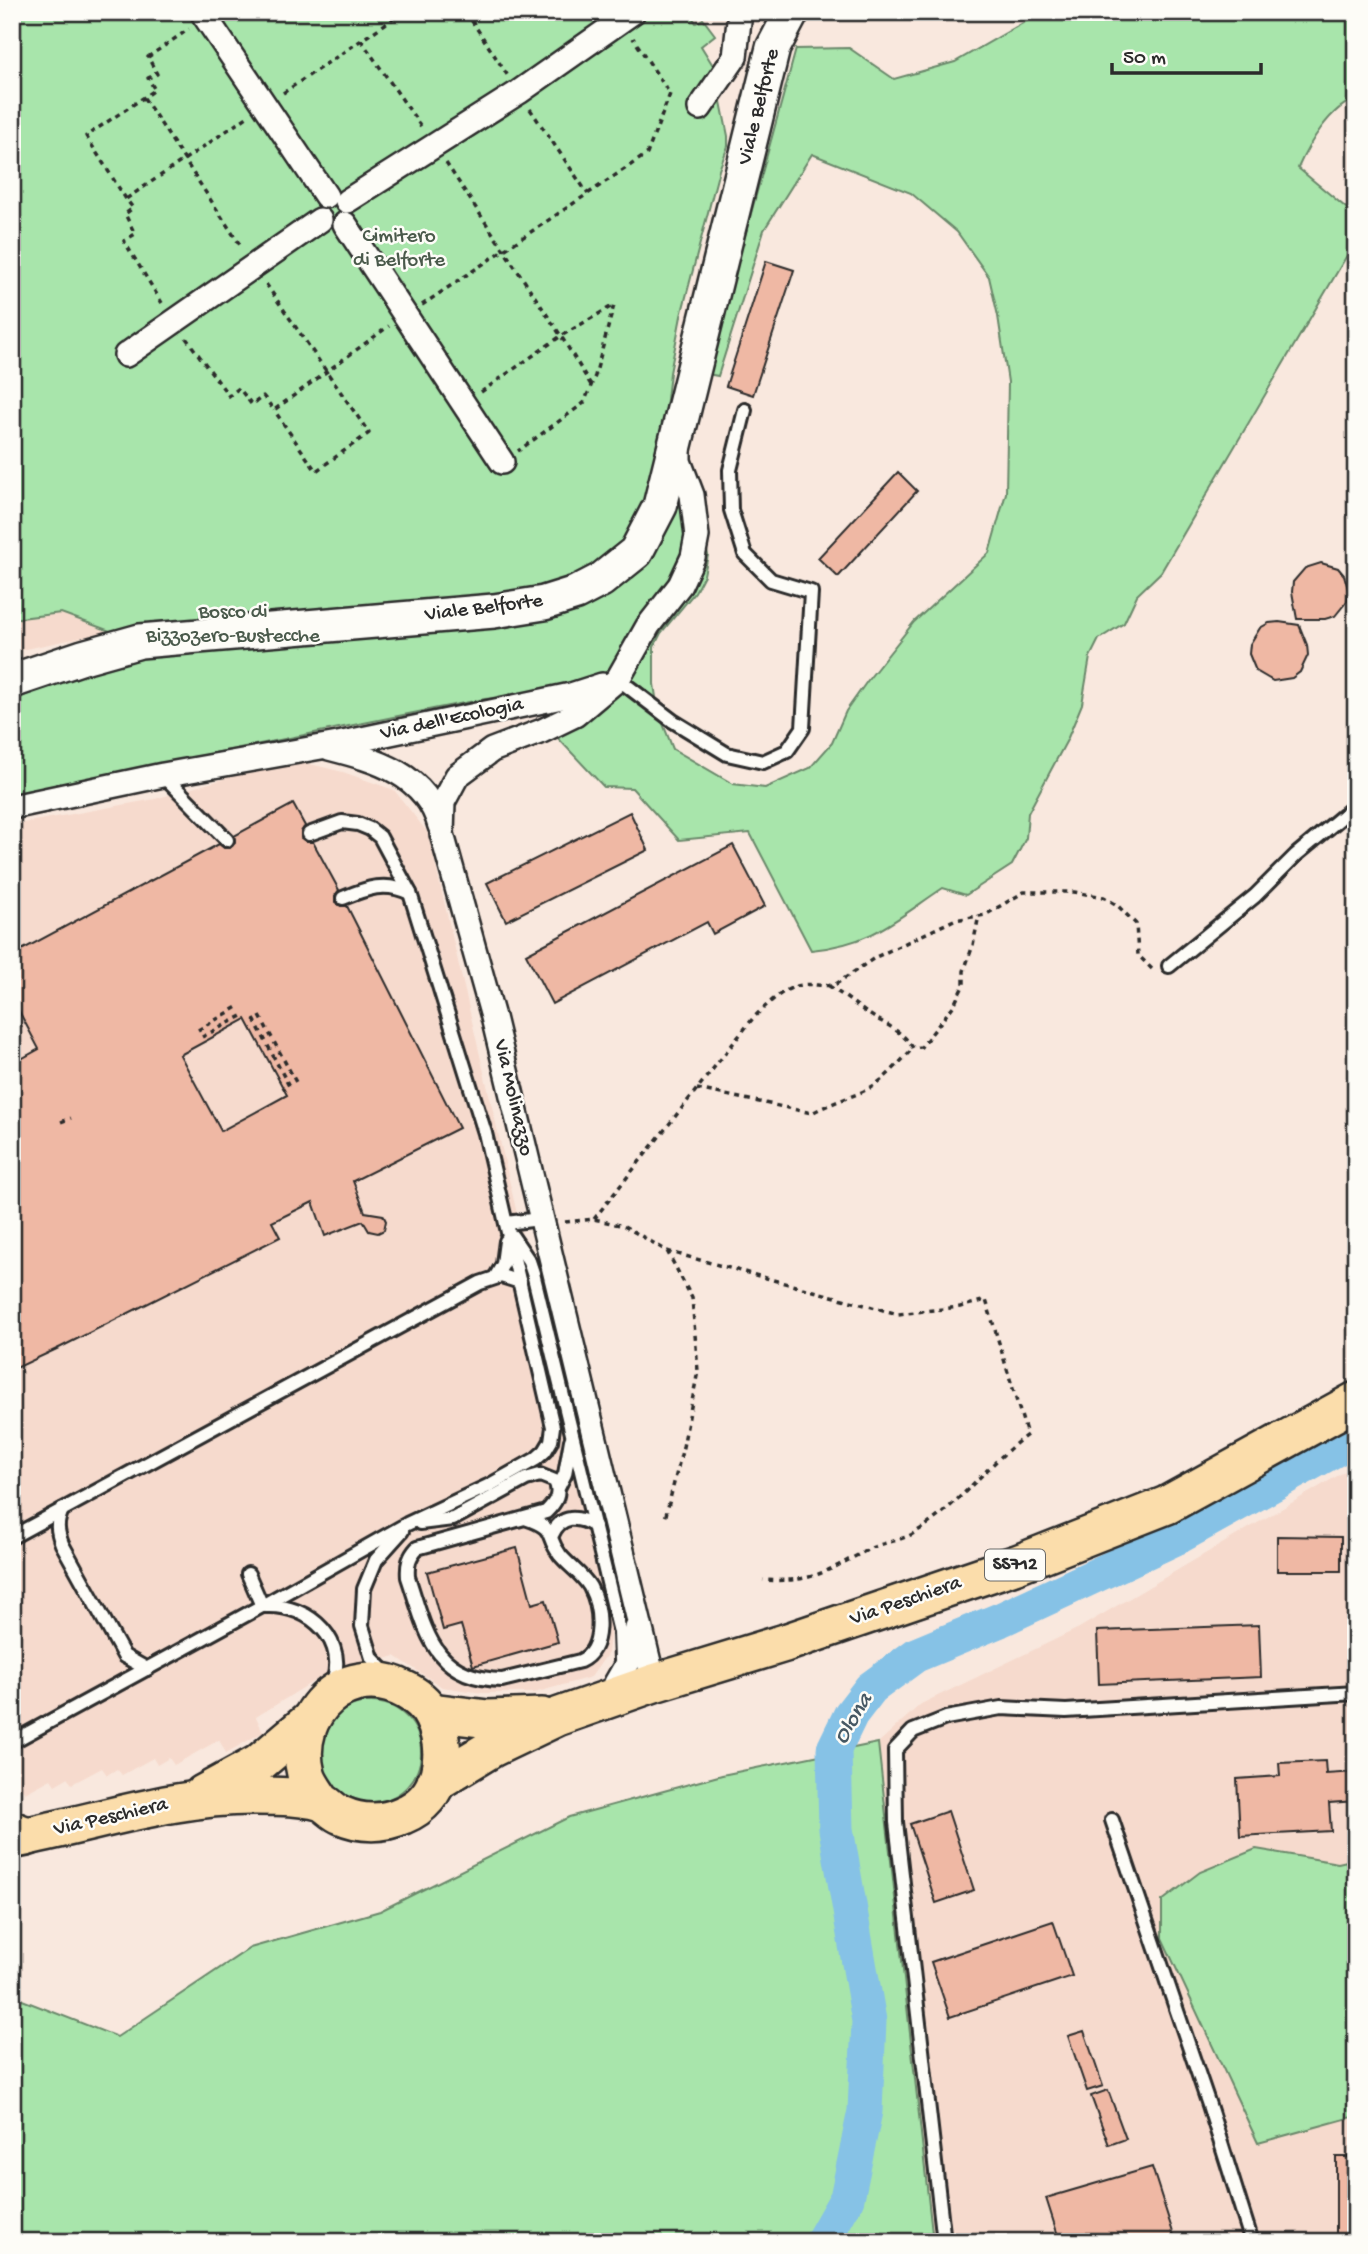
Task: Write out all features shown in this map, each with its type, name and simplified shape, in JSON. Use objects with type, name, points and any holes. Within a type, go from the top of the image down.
[{"type":"main road","name":"Viale Belforte","points":[[12,681],[83,657],[141,642],[495,611],[544,603],[576,593],[601,580],[636,552],[660,506],[773,48],[792,12]]},
{"type":"main road","name":"Via Peschiera","points":[[16,1840],[196,1798],[256,1796],[321,1801],[340,1815],[362,1822],[384,1822],[405,1814],[424,1801],[436,1782],[492,1748],[608,1692],[654,1683],[785,1643],[1004,1569],[1167,1506],[1356,1401]]},
{"type":"main road","name":"Via Peschiera","points":[[196,1798],[258,1763],[347,1686],[372,1681],[397,1685]]},
{"type":"main road","points":[[397,1685],[416,1696],[431,1712],[441,1734],[443,1759],[436,1782]]},
{"type":"main road","points":[[317,1710],[302,1748],[306,1777],[321,1801]]},
{"type":"main road","name":"Via Peschiera","points":[[431,1712],[488,1719],[557,1717]]},
{"type":"street","points":[[126,355],[320,220],[318,207],[340,207],[519,92],[633,12]]},
{"type":"street","points":[[700,108],[735,57],[740,12]]},
{"type":"street","points":[[204,15],[340,207],[502,462]]},
{"type":"street","points":[[618,680],[648,626],[680,585],[693,557],[697,536],[692,495],[679,461],[679,426]]},
{"type":"street","name":"Via dell'Ecologia","points":[[12,807],[163,775],[323,747],[571,695],[618,680]]},
{"type":"street","name":"Via Molinazzo","points":[[618,680],[575,715],[492,750],[457,776],[443,802],[442,834],[493,1017],[654,1683]]},
{"type":"street","points":[[323,747],[354,754],[409,778],[427,797],[438,817],[442,834]]},
{"type":"street","name":"Via Molinazzo","points":[[608,1692],[631,1657],[638,1633],[635,1607]]},
{"type":"lane","points":[[618,680],[673,721],[727,754],[763,762],[787,751],[803,729],[811,592],[771,580],[745,554],[731,510],[730,470],[744,410]]},
{"type":"lane","points":[[163,775],[227,840]]},
{"type":"lane","points":[[1169,966],[1255,896],[1296,855],[1356,805]]},
{"type":"lane","points":[[12,1742],[407,1524],[480,1490],[536,1459],[551,1441],[553,1427],[475,1096],[410,893],[380,838],[370,829],[341,822],[309,834]]},
{"type":"lane","points":[[343,898],[382,885],[410,893]]},
{"type":"lane","points":[[507,1227],[542,1224]]},
{"type":"lane","points":[[496,1276],[503,1264],[507,1227]]},
{"type":"lane","points":[[507,1227],[529,1261],[533,1273],[620,1632],[622,1652],[608,1692]]},
{"type":"lane","points":[[12,1537],[480,1283],[496,1276],[508,1276],[520,1282]]},
{"type":"lane","points":[[558,1488],[565,1474],[570,1449],[570,1423]]},
{"type":"lane","points":[[397,1685],[372,1658],[362,1626],[364,1589],[376,1560],[407,1524],[453,1519],[526,1479],[540,1475],[555,1480],[558,1488],[558,1497],[546,1512],[417,1548],[410,1556],[408,1577],[434,1649],[450,1664],[467,1674],[489,1680],[502,1680],[580,1661],[591,1655],[598,1634],[593,1593],[586,1581],[555,1548],[552,1535],[546,1527],[525,1518]]},
{"type":"lane","points":[[62,1510],[57,1521],[57,1531],[62,1544],[124,1656],[147,1669]]},
{"type":"lane","points":[[552,1535],[555,1526],[569,1518],[584,1520],[595,1526]]},
{"type":"lane","points":[[248,1574],[262,1606]]},
{"type":"lane","points":[[262,1606],[279,1605],[296,1609],[312,1618],[325,1631],[333,1647],[336,1665],[334,1680],[317,1710]]},
{"type":"lane","points":[[944,2242],[896,1822],[895,1751],[913,1731],[946,1718],[1001,1708],[1066,1711],[1356,1693]]},
{"type":"lane","points":[[1112,1820],[1213,2117],[1252,2242]]},
{"type":"path","points":[[126,199],[86,136],[155,90],[148,78],[157,74],[148,57],[204,15]]},
{"type":"path","points":[[361,40],[561,336],[591,386]]},
{"type":"path","points":[[144,98],[254,266],[369,433],[316,471],[274,410]]},
{"type":"path","points":[[464,404],[561,336],[614,305],[584,402],[502,462]]},
{"type":"path","points":[[829,986],[876,957],[954,920],[985,915],[1024,892],[1074,892],[1104,897],[1117,905],[1136,924],[1139,955],[1153,972],[1169,966]]},
{"type":"path","points":[[697,1089],[812,1113],[829,1103],[849,1098],[870,1087],[887,1075],[913,1048],[921,1047],[954,1005],[964,984],[964,971],[979,915]]},
{"type":"path","points":[[594,1219],[754,1017],[773,999],[802,985],[829,986],[891,1027],[908,1040],[913,1048]]},
{"type":"path","points":[[198,1030],[238,1007]]},
{"type":"path","points":[[202,1037],[242,1016]]},
{"type":"path","points":[[260,1016],[297,1084]]},
{"type":"path","points":[[254,1019],[290,1088]]},
{"type":"path","points":[[12,1031],[22,1025]]},
{"type":"path","points":[[61,1122],[71,1118]]},
{"type":"path","points":[[542,1224],[594,1219],[624,1226],[667,1251],[898,1314],[960,1307],[986,1300],[1027,1435],[1009,1448],[961,1496],[913,1534],[872,1548],[823,1574],[790,1581],[763,1580]]},
{"type":"path","points":[[665,1519],[698,1371],[692,1298],[667,1251]]},
{"type":"shaded area","points":[[61,613],[111,631],[21,650],[12,656],[12,619]]},
{"type":"shaded area","points":[[306,763],[343,772],[394,790],[428,833],[612,1620],[608,1653],[591,1677],[534,1693],[483,1693],[442,1687],[395,1656],[314,1681],[256,1717],[263,1732],[226,1753],[219,1740],[174,1765],[169,1758],[157,1765],[153,1758],[122,1775],[117,1769],[107,1775],[102,1768],[72,1784],[67,1778],[55,1785],[51,1779],[25,1793],[21,1788],[12,1793],[12,825],[155,799],[254,770]]},
{"type":"shaded area","points":[[1356,1465],[1356,2242],[933,2242],[878,1743],[921,1704],[1079,1628]]},
{"type":"green space","points":[[12,12],[689,12],[696,23],[703,19],[715,35],[701,46],[714,67],[728,146],[719,170],[681,316],[670,373],[663,435],[704,536],[708,555],[704,575],[695,592],[661,633],[654,647],[654,684],[658,711],[673,749],[733,784],[765,788],[810,768],[832,743],[846,711],[868,680],[914,622],[989,553],[1006,493],[1008,382],[989,277],[957,232],[911,193],[812,154],[764,230],[718,376],[707,374],[796,49],[849,48],[894,79],[955,62],[1042,12],[1356,12],[1356,99],[1329,118],[1314,138],[1298,168],[1356,216],[1356,240],[1161,572],[1137,595],[1124,623],[1099,639],[1090,657],[1082,704],[1067,740],[1028,813],[1026,838],[1012,865],[966,895],[943,888],[882,929],[851,942],[811,950],[750,833],[679,840],[632,788],[604,787],[555,735],[544,694],[485,699],[12,794],[12,703],[37,689],[112,665],[110,631],[61,613],[12,619]]},
{"type":"green space","points":[[371,1702],[390,1706],[406,1717],[417,1733],[421,1752],[417,1771],[406,1787],[390,1798],[371,1802],[352,1798],[336,1787],[325,1771],[321,1752],[325,1733],[336,1717],[352,1706]]},
{"type":"green space","points":[[878,1743],[933,2242],[12,2242],[12,1996],[117,2037],[250,1948],[380,1911],[569,1817],[722,1775]]},
{"type":"green space","points":[[1256,1849],[1338,1863],[1356,1859],[1356,2116],[1258,2143],[1162,1938],[1162,1901],[1200,1872]]},
{"type":"building","points":[[766,261],[794,270],[753,395],[726,386]]},
{"type":"building","points":[[898,472],[917,491],[838,577],[818,558]]},
{"type":"building","points":[[1321,563],[1338,568],[1344,575],[1349,592],[1347,601],[1335,616],[1325,619],[1297,619],[1293,582],[1305,568]]},
{"type":"building","points":[[1279,622],[1299,625],[1308,655],[1300,672],[1292,678],[1273,681],[1256,671],[1249,654],[1250,644],[1260,628]]},
{"type":"building","points":[[293,804],[305,826],[301,838],[313,842],[339,890],[335,902],[347,906],[459,1128],[353,1181],[365,1212],[383,1215],[386,1221],[384,1230],[378,1233],[369,1231],[363,1221],[325,1236],[313,1202],[272,1222],[280,1237],[12,1370],[12,1064],[39,1049],[12,998],[12,955],[219,844],[230,848],[235,843],[234,836]],"holes":[[[246,1019],[287,1095],[221,1131],[180,1055]]]},
{"type":"building","points":[[630,812],[648,850],[506,921],[487,883]]},
{"type":"building","points":[[733,845],[765,906],[713,934],[707,922],[552,1004],[526,954]]},
{"type":"building","points":[[1277,1536],[1341,1537],[1341,1571],[1277,1571]]},
{"type":"building","points":[[517,1548],[532,1604],[546,1600],[558,1642],[473,1666],[461,1625],[443,1630],[427,1572]]},
{"type":"building","points":[[1259,1625],[1261,1677],[1099,1684],[1097,1631]]},
{"type":"building","points":[[1325,1761],[1326,1774],[1356,1772],[1356,1801],[1329,1803],[1331,1831],[1240,1836],[1237,1779],[1280,1776],[1279,1763]]},
{"type":"building","points":[[948,1811],[974,1890],[936,1903],[910,1824]]},
{"type":"building","points":[[1053,1921],[1072,1976],[950,2017],[931,1962]]},
{"type":"building","points":[[1084,2031],[1103,2086],[1087,2091],[1068,2036]]},
{"type":"building","points":[[1108,2090],[1126,2139],[1109,2145],[1091,2096]]},
{"type":"building","points":[[1336,2157],[1356,2157],[1356,2242],[1336,2242]]},
{"type":"building","points":[[1152,2167],[1176,2242],[1060,2242],[1046,2198]]},
{"type":"waterway","name":"Olona","points":[[822,2242],[847,2198],[865,2111],[869,2021],[836,1829],[834,1749],[851,1714],[871,1688],[916,1655],[1000,1620],[1178,1537],[1356,1438]]},
{"type":"park label","name":"Cimitero di Belforte","points":[[399,249]]},
{"type":"park label","name":"Bosco di Bizzozero-Bustecche","points":[[233,625]]}]
